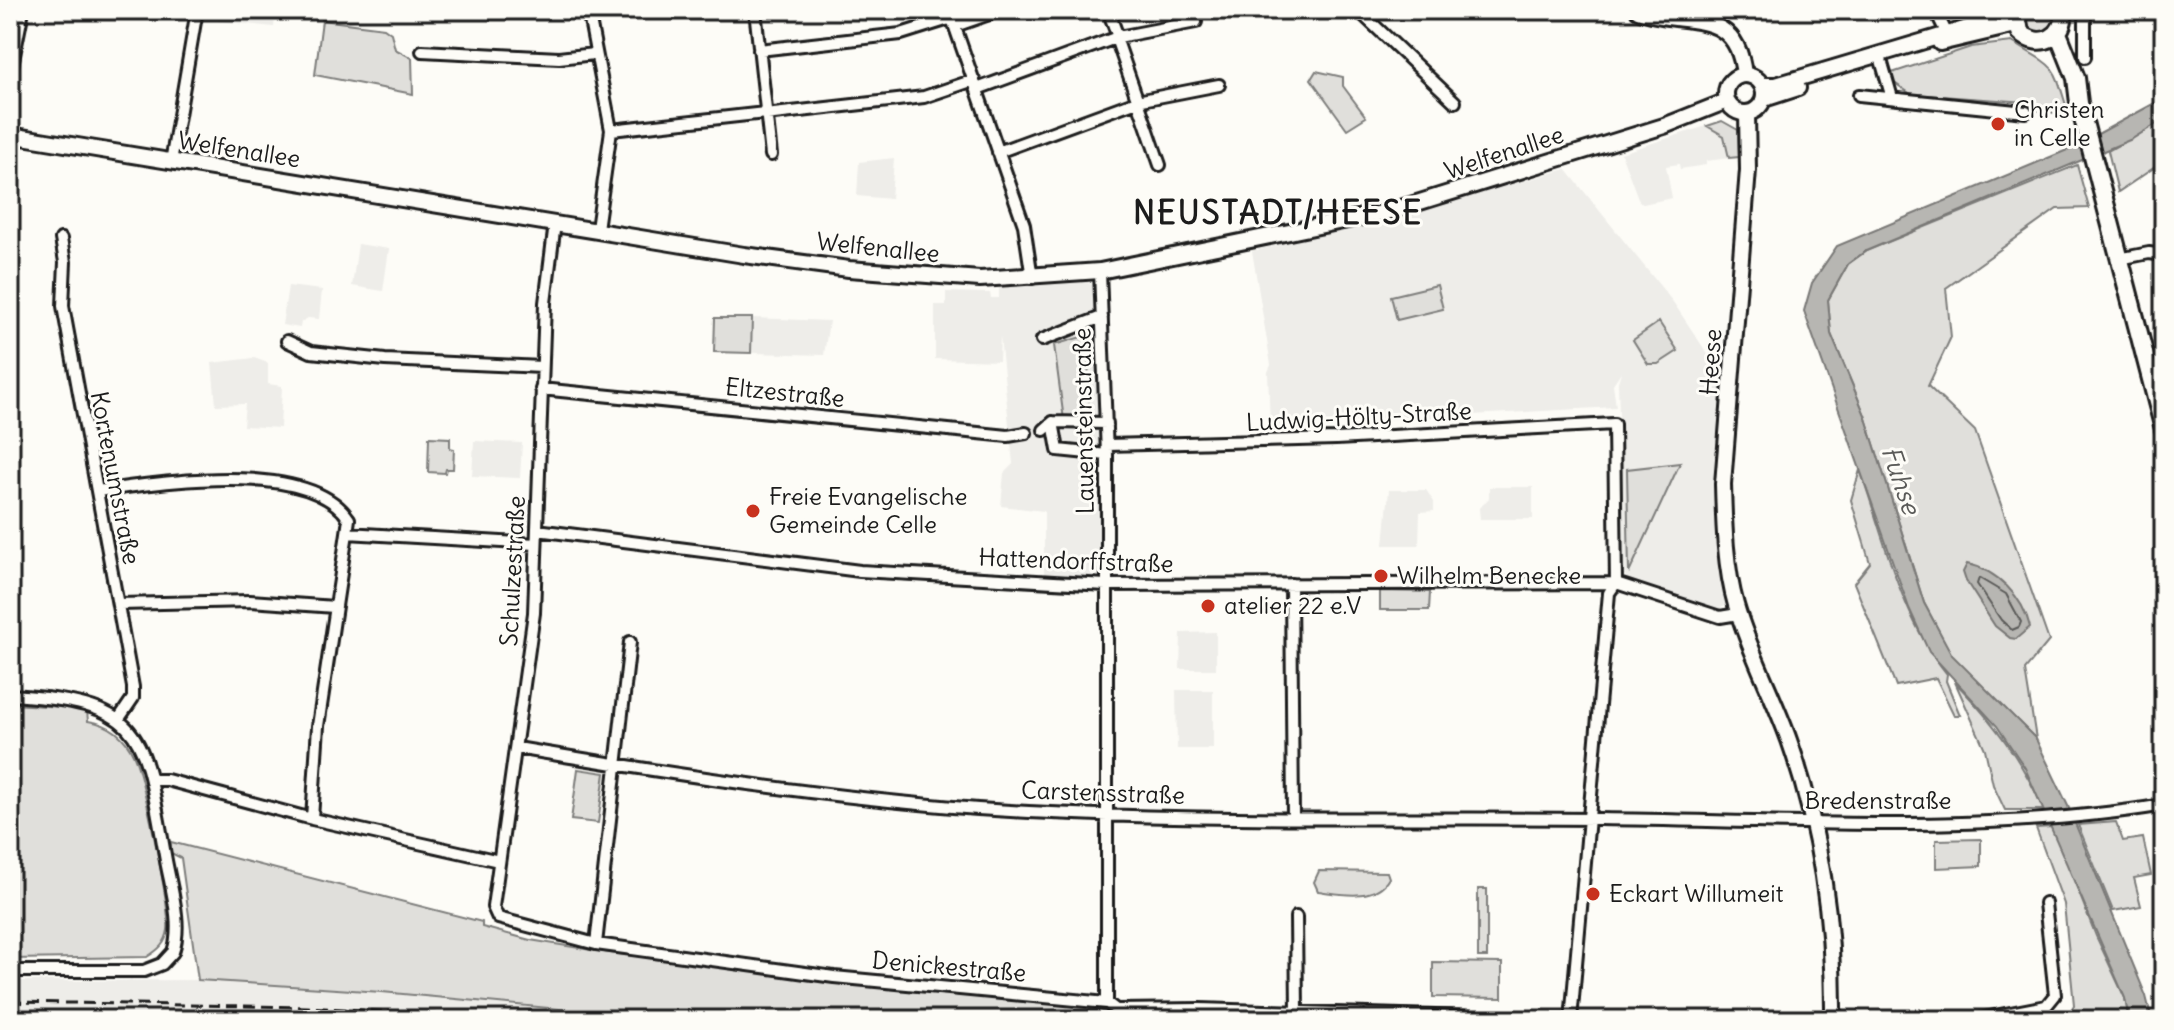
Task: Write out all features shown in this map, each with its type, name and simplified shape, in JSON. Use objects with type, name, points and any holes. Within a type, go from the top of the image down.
[{"type":"main road","points":[[2042,42],[2058,33],[2063,22],[2063,10]]},
{"type":"main road","points":[[2015,16],[2026,38],[2042,42],[2061,59],[2079,103],[2164,429]]},
{"type":"main road","points":[[2058,33],[2076,78],[2079,103]]},
{"type":"street","points":[[10,65],[21,10]]},
{"type":"street","points":[[171,162],[197,10]]},
{"type":"street","points":[[588,10],[611,130],[597,229]]},
{"type":"street","points":[[755,10],[771,155]]},
{"type":"street","points":[[759,50],[901,34],[952,18],[1001,10]]},
{"type":"street","points":[[1108,10],[1160,165]]},
{"type":"street","points":[[1358,10],[1455,102]]},
{"type":"street","points":[[1638,10],[1696,19],[1723,30],[1735,43],[1744,75]]},
{"type":"street","points":[[1935,10],[1948,36]]},
{"type":"street","points":[[2085,10],[2085,57]]},
{"type":"street","points":[[1763,92],[2015,16]]},
{"type":"street","points":[[952,18],[1024,225],[1032,278]]},
{"type":"street","points":[[611,130],[924,97],[975,85],[1117,38],[1196,22]]},
{"type":"street","points":[[422,51],[559,58],[594,54]]},
{"type":"street","points":[[1881,57],[1892,98]]},
{"type":"street","points":[[1744,75],[1754,77],[1763,92],[1758,109],[1747,114],[1736,111],[1727,101],[1728,86],[1744,75]]},
{"type":"street","points":[[998,152],[1137,101],[1219,85]]},
{"type":"street","points":[[1859,95],[2026,112]]},
{"type":"street","name":"Welfenallee","points":[[10,135],[849,269],[966,278],[1032,278],[1100,271],[1391,211],[1664,126],[1727,101]]},
{"type":"street","name":"Heese","points":[[1747,114],[1748,170],[1723,484],[1726,539],[1738,614],[1789,741],[1814,822],[1833,949],[1833,1020]]},
{"type":"street","name":"Schulzestraße","points":[[498,918],[493,907],[534,613],[545,303],[555,223]]},
{"type":"street","name":"Kortenumstraße","points":[[61,239],[65,262],[63,306],[119,604],[133,698],[118,720]]},
{"type":"street","points":[[2119,259],[2149,253],[2164,255]]},
{"type":"street","name":"Lauensteinstraße","points":[[1100,271],[1107,423],[1107,816],[1112,1006]]},
{"type":"street","points":[[1042,340],[1102,317]]},
{"type":"street","points":[[287,341],[311,352],[385,360],[542,367]]},
{"type":"street","name":"Eltzestraße","points":[[541,389],[1008,436],[1026,433]]},
{"type":"street","points":[[1044,430],[1053,422],[1107,423]]},
{"type":"street","name":"Ludwig-Hölty-Straße","points":[[1053,422],[1058,450],[1614,424],[1616,583]]},
{"type":"street","points":[[97,491],[210,480],[271,483],[308,491],[340,505],[349,519],[318,726],[312,819]]},
{"type":"street","name":"Hattendorffstraße","points":[[537,530],[860,571],[1106,585],[1616,583]]},
{"type":"street","points":[[347,533],[536,544]]},
{"type":"street","points":[[1571,1020],[1609,593],[1616,583],[1720,617],[1738,614]]},
{"type":"street","points":[[1291,584],[1293,817]]},
{"type":"street","points":[[119,604],[250,601],[335,607]]},
{"type":"street","points":[[596,944],[630,642]]},
{"type":"street","points":[[10,695],[72,700],[100,709],[118,720],[141,747],[151,780],[177,924],[173,952],[154,968],[10,971]]},
{"type":"street","name":"Carstensstraße","points":[[517,748],[618,765],[881,800],[1107,816],[1591,819]]},
{"type":"street","points":[[151,780],[167,780],[312,819],[499,861]]},
{"type":"street","name":"Bredenstraße","points":[[1591,819],[1814,822],[2035,819],[2113,814],[2164,805]]},
{"type":"street","points":[[1974,1020],[2046,1006],[2055,995],[2045,903]]},
{"type":"street","points":[[1296,917],[1297,1012]]},
{"type":"street","name":"Denickestraße","points":[[498,918],[596,944],[834,977],[1112,1006],[1565,1020]]},
{"type":"shaded area","points":[[219,10],[276,10],[274,27],[218,21]]},
{"type":"shaded area","points":[[2026,10],[2054,10],[2054,24],[2047,31],[2032,31],[2025,23]]},
{"type":"shaded area","points":[[322,20],[384,28],[391,33],[395,49],[412,58],[413,94],[315,75]]},
{"type":"shaded area","points":[[2012,42],[2052,69],[2069,115],[2027,109],[2027,102],[1911,94],[1893,82],[1892,73],[1971,47]]},
{"type":"shaded area","points":[[1316,71],[1343,77],[1343,86],[1366,117],[1347,129],[1311,79]]},
{"type":"shaded area","points":[[2164,119],[2164,161],[2118,192],[2108,151]]},
{"type":"shaded area","points":[[1722,121],[1738,130],[1739,157],[1706,161],[1706,165],[1680,169],[1679,164],[1666,166],[1672,198],[1643,204],[1639,201],[1621,153]]},
{"type":"shaded area","points":[[1722,121],[1738,130],[1739,157],[1729,158],[1724,136],[1707,126]]},
{"type":"shaded area","points":[[894,158],[891,199],[857,196],[859,162]]},
{"type":"shaded area","points":[[2077,165],[2089,208],[2057,209],[1946,288],[1951,337],[1928,386],[1975,431],[2049,641],[2025,670],[2036,739],[1952,656],[1924,603],[1865,415],[1831,334],[1828,300],[1848,264],[1866,251]]},
{"type":"shaded area","points":[[1566,169],[1673,302],[1711,359],[1706,363],[1726,363],[1729,597],[1725,606],[1712,611],[1633,584],[1624,575],[1618,382],[1621,372],[1613,384],[1616,407],[1270,426],[1268,372],[1271,365],[1252,251],[1393,218]]},
{"type":"shaded area","points":[[358,244],[389,249],[383,291],[352,286]]},
{"type":"shaded area","points":[[1084,279],[1097,289],[1104,453],[1103,576],[1099,579],[1044,575],[1044,511],[1001,506],[1004,473],[1013,464],[1000,336],[999,361],[935,359],[935,305],[946,305],[946,292],[990,293],[991,298],[999,298],[999,288]]},
{"type":"shaded area","points":[[1437,285],[1443,309],[1397,320],[1391,296]]},
{"type":"shaded area","points":[[288,286],[322,290],[319,319],[308,318],[301,322],[300,328],[282,325]]},
{"type":"shaded area","points":[[715,318],[752,318],[751,353],[714,352]]},
{"type":"shaded area","points":[[752,318],[829,321],[824,355],[751,353]]},
{"type":"shaded area","points":[[1659,322],[1678,351],[1658,364],[1648,364],[1633,340]]},
{"type":"shaded area","points":[[1088,335],[1089,416],[1064,420],[1054,345]]},
{"type":"shaded area","points":[[254,358],[268,363],[268,384],[282,386],[280,428],[243,426],[245,404],[216,405],[212,363]]},
{"type":"shaded area","points":[[429,437],[450,438],[450,448],[454,449],[453,469],[446,469],[445,473],[428,472]]},
{"type":"shaded area","points":[[474,441],[522,443],[520,478],[472,476]]},
{"type":"shaded area","points":[[1680,463],[1630,571],[1629,573],[1627,469]]},
{"type":"shaded area","points":[[1860,470],[1906,603],[1917,628],[1947,674],[1946,681],[1960,715],[1954,715],[1936,678],[1896,686],[1854,583],[1870,563],[1851,500]]},
{"type":"shaded area","points":[[1489,487],[1533,487],[1533,519],[1480,519],[1479,509],[1489,498]]},
{"type":"shaded area","points":[[1389,490],[1426,490],[1434,502],[1434,511],[1420,512],[1419,545],[1384,545]]},
{"type":"shaded area","points":[[1380,591],[1430,592],[1429,610],[1380,610]]},
{"type":"shaded area","points":[[1216,632],[1216,669],[1180,669],[1181,633]]},
{"type":"shaded area","points":[[1955,682],[2006,742],[2044,810],[2005,810],[1993,785],[1985,749]]},
{"type":"shaded area","points":[[1176,690],[1213,690],[1213,749],[1177,749]]},
{"type":"shaded area","points":[[10,704],[83,708],[87,711],[88,721],[116,732],[134,756],[150,815],[168,918],[165,939],[147,957],[10,959]]},
{"type":"shaded area","points":[[578,769],[605,773],[598,823],[571,820]]},
{"type":"shaded area","points":[[2116,822],[2123,841],[2143,838],[2151,875],[2134,878],[2141,906],[2113,911],[2078,825]]},
{"type":"shaded area","points":[[2053,827],[2096,936],[2125,998],[2129,1020],[2065,1020],[2074,1005],[2064,904],[2036,828]]},
{"type":"shaded area","points":[[1981,839],[1981,866],[1936,868],[1936,840]]},
{"type":"shaded area","points":[[171,842],[482,922],[482,927],[530,940],[610,953],[1099,1009],[1113,1016],[1156,1020],[675,1020],[382,992],[198,980],[181,858],[171,853]]},
{"type":"shaded area","points":[[1319,871],[1387,872],[1389,878],[1376,891],[1357,895],[1337,894],[1318,891],[1314,882]]},
{"type":"shaded area","points":[[1478,889],[1487,889],[1487,957],[1478,957]]},
{"type":"shaded area","points":[[1433,962],[1502,963],[1502,998],[1433,997]]},
{"type":"shaded area","points":[[198,980],[382,992],[656,1020],[10,1020],[10,981]]},
{"type":"water","points":[[2164,98],[2164,119],[2132,139],[1866,251],[1848,264],[1828,300],[1831,334],[1865,415],[1924,603],[1952,655],[2036,739],[2068,806],[2146,996],[2152,1020],[2129,1020],[2125,998],[2025,768],[1997,726],[1929,652],[1909,608],[1804,311],[1812,283],[1837,246],[2072,148]]},
{"type":"water","points":[[1967,564],[1989,572],[2015,595],[2030,627],[2016,639],[1995,626],[1966,581],[1963,572]]},
{"type":"railway","points":[[10,1002],[307,1007],[537,1020]]},
{"type":"place","name":"Christen in Celle","points":[[1998,124]]},
{"type":"place","name":"Freie Evangelische Gemeinde Celle","points":[[753,511]]},
{"type":"place","name":"Wilhelm Benecke","points":[[1381,576]]},
{"type":"place","name":"atelier 22 e.V","points":[[1208,606]]},
{"type":"place","name":"Eckart Willumeit","points":[[1593,894]]},
{"type":"district","name":"NEUSTADT/HEESE","points":[[1278,213]]},
{"type":"water label","name":"Fuhse","points":[[1901,480]]}]
